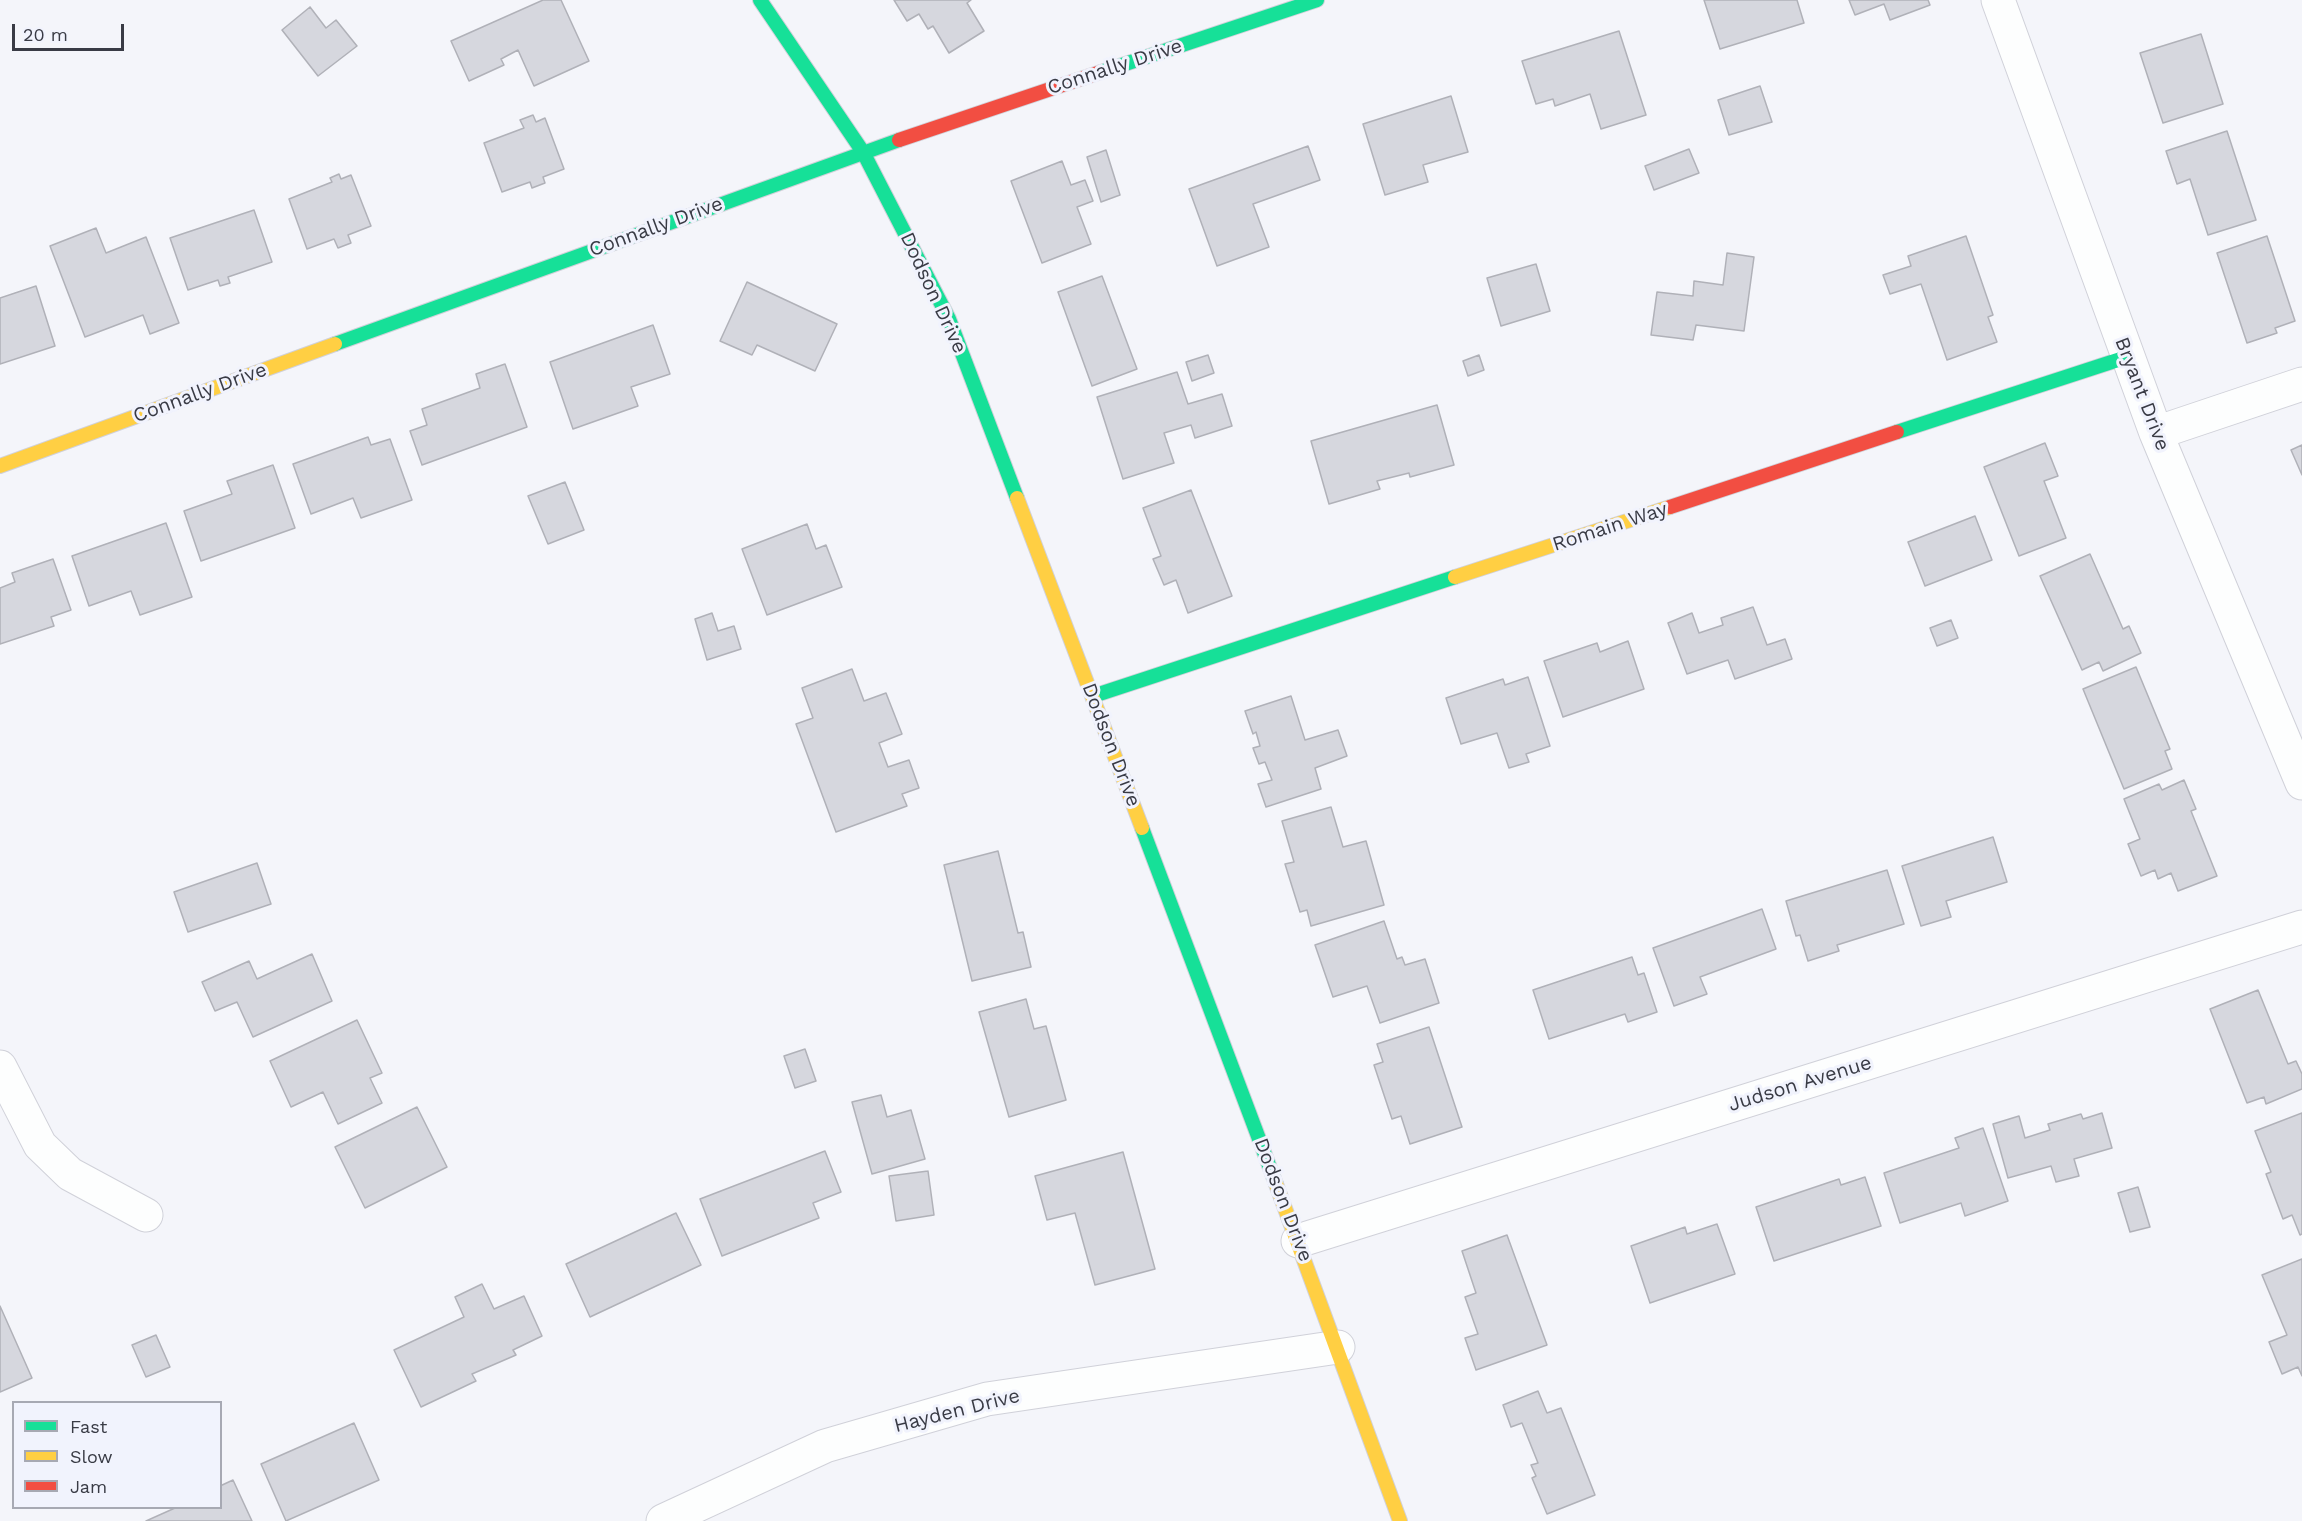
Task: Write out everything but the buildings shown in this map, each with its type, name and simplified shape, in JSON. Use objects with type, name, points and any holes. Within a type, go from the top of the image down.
[{"type":"street","name":"Dodson Drive","points":[[760,0],[863,152],[950,319],[1338,1347],[1400,1521]]},
{"type":"street","name":"Connally Drive","points":[[0,466],[863,152],[1317,0]]},
{"type":"street","name":"Bryant Drive","points":[[1998,0],[2156,434],[2302,783]]},
{"type":"street","name":"Romain Way","points":[[1093,696],[2127,357]]},
{"type":"street","points":[[2156,434],[2302,384]]},
{"type":"street","name":"Judson Avenue","points":[[1298,1241],[2302,927]]},
{"type":"street","points":[[0,1067],[40,1145],[70,1174],[146,1215]]},
{"type":"street","name":"Hayden Drive","points":[[663,1521],[825,1446],[987,1400],[1338,1347]]},
{"type":"traffic: fast","points":[[760,0],[863,152],[949,319],[1017,498]]},
{"type":"traffic: fast","points":[[1101,72],[1317,0]]},
{"type":"traffic: fast","points":[[335,344],[899,140]]},
{"type":"traffic: fast","points":[[1897,432],[2127,357]]},
{"type":"traffic: fast","points":[[1093,696],[1455,577]]},
{"type":"traffic: fast","points":[[1142,828],[1276,1184]]},
{"type":"traffic: slow","points":[[0,466],[335,344]]},
{"type":"traffic: slow","points":[[1017,498],[1142,828]]},
{"type":"traffic: slow","points":[[1455,577],[1670,507]]},
{"type":"traffic: slow","points":[[1276,1184],[1400,1521]]},
{"type":"traffic: jam","points":[[899,140],[1101,72]]},
{"type":"traffic: jam","points":[[1670,507],[1897,432]]}]
